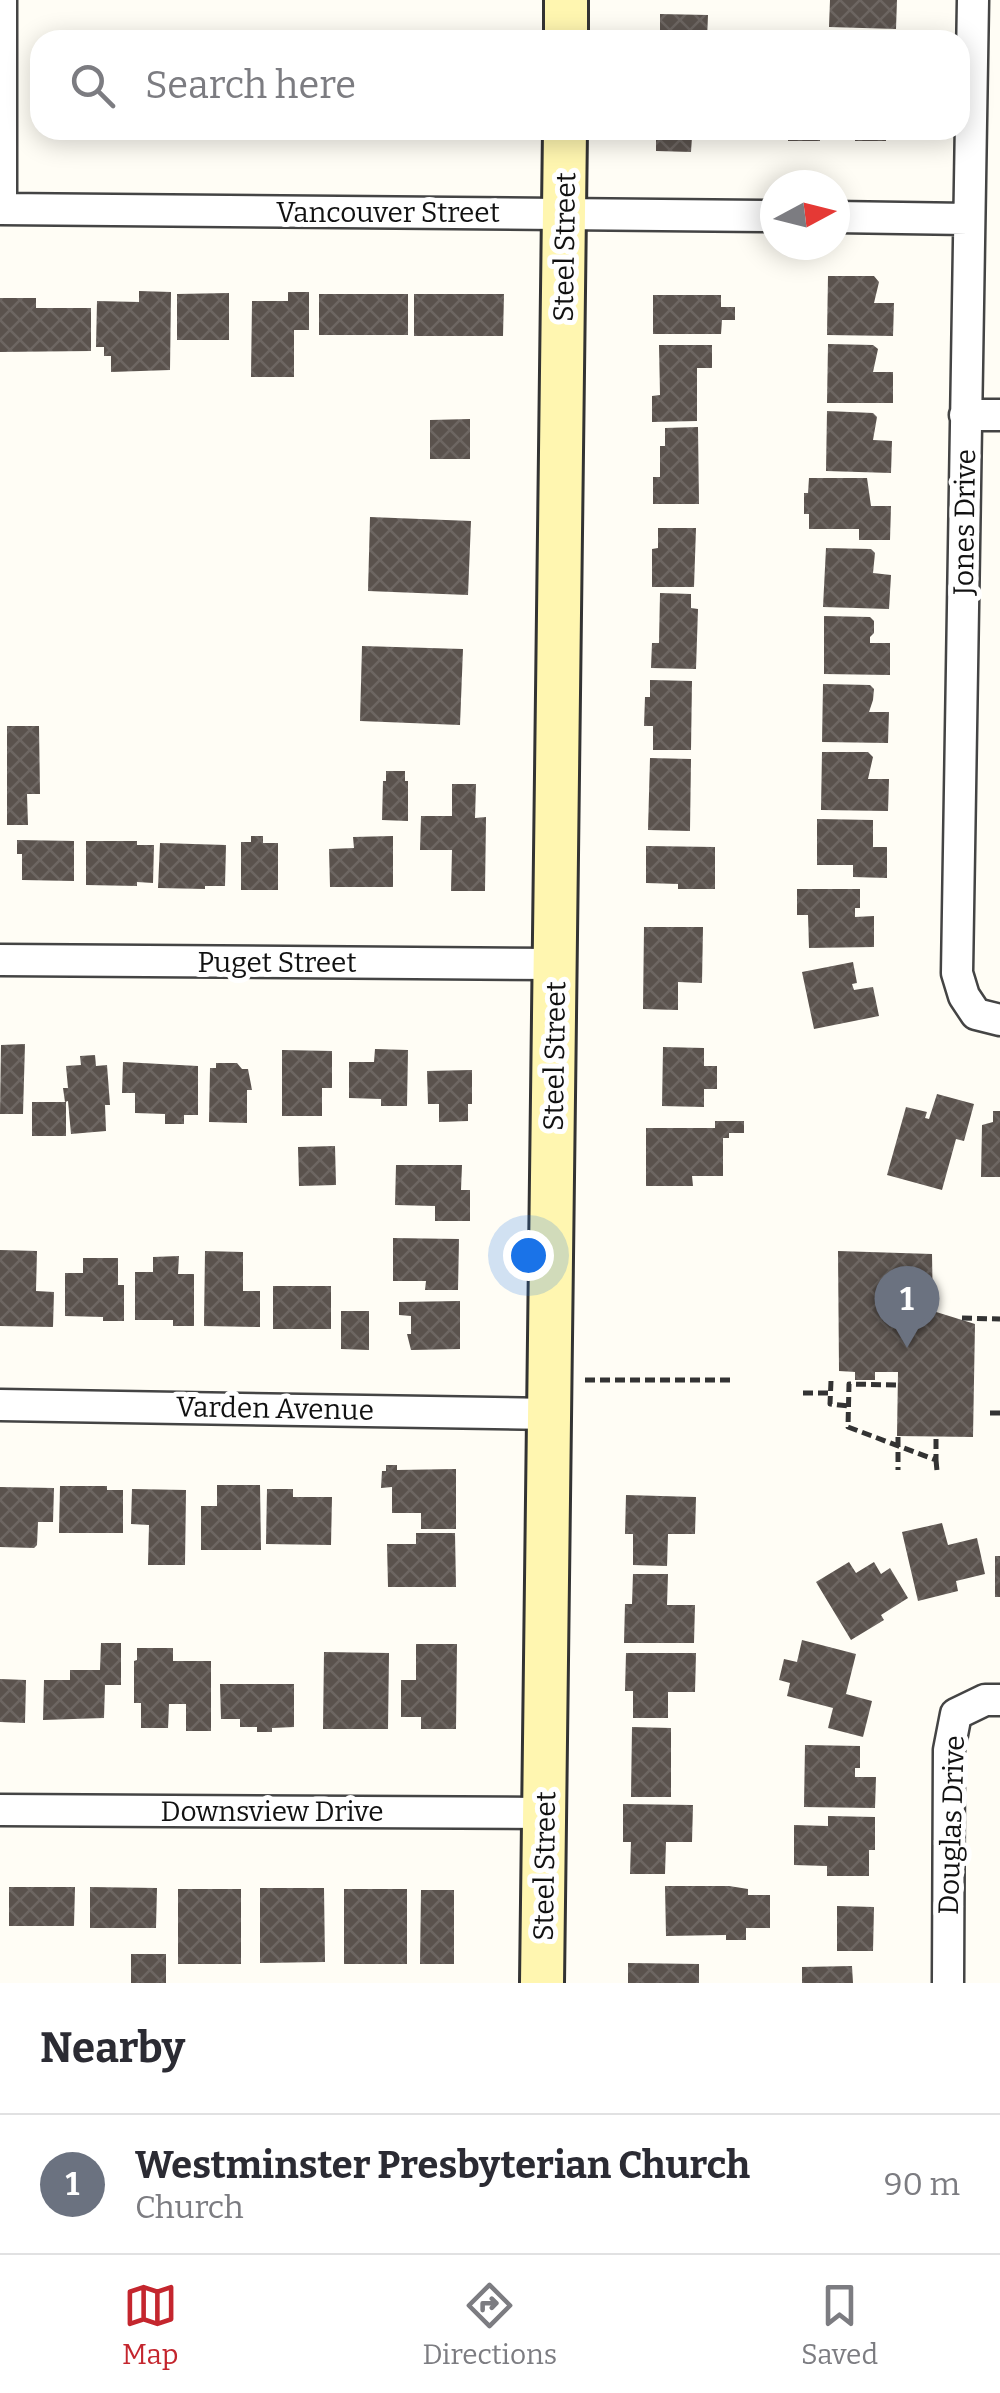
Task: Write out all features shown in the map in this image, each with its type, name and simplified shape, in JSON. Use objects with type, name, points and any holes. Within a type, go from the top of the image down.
[{"type":"street","points":[[1,0],[1,209]]},
{"type":"street","points":[[566,0],[566,30]]},
{"type":"street","name":"Jones Drive","points":[[982,14],[968,220],[956,973],[976,1014],[1000,1020]]},
{"type":"street","name":"Steel Street","points":[[542,1983],[565,140]]},
{"type":"street","name":"Vancouver Street","points":[[1,209],[760,216]]},
{"type":"street","points":[[850,217],[968,220]]},
{"type":"street","points":[[965,416],[1000,415]]},
{"type":"street","name":"Puget Street","points":[[0,960],[555,964]]},
{"type":"street","name":"Varden Avenue","points":[[0,1406],[550,1414]]},
{"type":"street","name":"Douglas Drive","points":[[948,1983],[949,1750],[956,1714],[984,1700],[1000,1700]]},
{"type":"street","name":"Downsview Drive","points":[[0,1810],[544,1813]]},
{"type":"path","points":[[962,1318],[1000,1319]]},
{"type":"path","points":[[582,1380],[730,1380]]},
{"type":"path","points":[[831,1381],[830,1404],[849,1406]]},
{"type":"path","points":[[896,1385],[849,1384],[848,1427],[936,1460]]},
{"type":"path","points":[[803,1393],[830,1394]]},
{"type":"path","points":[[990,1413],[1000,1413]]},
{"type":"path","points":[[898,1437],[898,1470]]},
{"type":"path","points":[[936,1440],[936,1471]]},
{"type":"building","points":[[830,0],[897,0],[896,29],[829,27]]},
{"type":"building","points":[[660,14],[708,15],[707,30],[660,30]]},
{"type":"building","points":[[656,140],[692,140],[691,152],[656,151]]},
{"type":"building","points":[[828,276],[874,276],[879,282],[874,303],[894,303],[893,336],[827,335]]},
{"type":"building","points":[[139,291],[171,292],[170,370],[111,372],[111,356],[104,356],[104,347],[96,347],[97,301],[139,302]]},
{"type":"building","points":[[288,292],[309,292],[309,330],[294,330],[294,377],[251,377],[252,301],[288,301]]},
{"type":"building","points":[[229,293],[229,340],[177,340],[177,294]]},
{"type":"building","points":[[319,294],[408,294],[408,335],[319,335]]},
{"type":"building","points":[[414,294],[504,294],[503,336],[414,336]]},
{"type":"building","points":[[653,295],[721,295],[721,307],[735,307],[735,320],[722,320],[721,334],[653,334]]},
{"type":"building","points":[[0,298],[36,298],[36,308],[91,308],[91,351],[0,352]]},
{"type":"building","points":[[828,344],[873,345],[878,349],[873,372],[893,372],[893,403],[827,403]]},
{"type":"building","points":[[659,345],[712,345],[712,368],[697,368],[697,421],[652,422],[652,396],[660,395]]},
{"type":"building","points":[[827,411],[873,413],[877,417],[873,440],[892,441],[891,473],[826,471]]},
{"type":"building","points":[[470,419],[470,459],[430,459],[430,420]]},
{"type":"building","points":[[698,427],[699,504],[653,504],[653,477],[660,477],[660,446],[665,446],[665,428]]},
{"type":"building","points":[[809,478],[867,478],[871,506],[891,506],[890,540],[859,540],[859,529],[809,529],[804,493],[808,493]]},
{"type":"building","points":[[370,517],[471,521],[468,595],[368,591]]},
{"type":"building","points":[[658,528],[696,528],[694,587],[652,587],[652,549],[658,548]]},
{"type":"building","points":[[826,548],[871,549],[875,553],[873,573],[891,575],[889,609],[823,607]]},
{"type":"building","points":[[660,593],[691,594],[691,608],[698,609],[696,669],[651,668],[652,643],[659,643]]},
{"type":"building","points":[[824,616],[870,617],[874,633],[870,643],[890,643],[890,675],[824,674]]},
{"type":"building","points":[[362,646],[463,649],[460,725],[360,721]]},
{"type":"building","points":[[650,680],[692,681],[691,750],[653,750],[653,726],[644,726]]},
{"type":"building","points":[[823,684],[870,685],[874,689],[869,712],[889,712],[888,743],[822,742]]},
{"type":"building","points":[[7,726],[39,726],[40,794],[27,794],[28,825],[7,825]]},
{"type":"building","points":[[822,752],[868,752],[873,757],[868,779],[889,779],[888,811],[821,810]]},
{"type":"building","points":[[650,758],[691,759],[690,831],[648,830]]},
{"type":"building","points":[[386,771],[405,771],[408,821],[382,820]]},
{"type":"building","points":[[452,784],[476,784],[475,818],[486,817],[485,891],[451,891],[452,850],[420,850],[421,816],[452,816]]},
{"type":"building","points":[[817,819],[873,820],[873,847],[887,847],[887,878],[853,877],[853,865],[817,865]]},
{"type":"building","points":[[251,836],[263,836],[263,843],[278,843],[278,890],[241,890],[241,842],[251,842]]},
{"type":"building","points":[[393,836],[393,887],[330,887],[329,849],[354,848],[353,837]]},
{"type":"building","points":[[17,840],[74,841],[74,881],[22,880],[22,854],[17,854]]},
{"type":"building","points":[[86,841],[154,845],[153,883],[86,885]]},
{"type":"building","points":[[160,843],[226,845],[225,886],[158,888]]},
{"type":"building","points":[[646,846],[715,847],[715,889],[678,889],[678,884],[646,883]]},
{"type":"building","points":[[797,889],[860,889],[860,908],[855,908],[855,917],[874,916],[874,947],[809,948],[808,915],[797,915]]},
{"type":"building","points":[[644,927],[703,927],[702,983],[678,982],[678,1010],[643,1009]]},
{"type":"building","points":[[853,962],[857,983],[852,984],[854,990],[873,987],[879,1016],[814,1029],[802,972]]},
{"type":"building","points":[[25,1044],[23,1114],[0,1114],[1,1045]]},
{"type":"building","points":[[663,1047],[704,1048],[704,1066],[717,1066],[717,1089],[704,1089],[704,1107],[662,1106]]},
{"type":"building","points":[[375,1049],[408,1050],[407,1106],[381,1106],[381,1099],[349,1098],[349,1062],[374,1062]]},
{"type":"building","points":[[282,1050],[332,1051],[332,1088],[322,1088],[322,1116],[282,1116]]},
{"type":"building","points":[[95,1055],[96,1066],[107,1065],[110,1105],[105,1105],[106,1131],[71,1134],[63,1088],[68,1088],[66,1066],[81,1065],[80,1056]]},
{"type":"building","points":[[123,1062],[198,1066],[198,1115],[184,1115],[184,1124],[165,1124],[165,1114],[135,1113],[135,1093],[122,1093]]},
{"type":"building","points":[[216,1063],[237,1063],[248,1069],[252,1090],[247,1090],[247,1123],[209,1122],[210,1068],[216,1068]]},
{"type":"building","points":[[472,1070],[468,1121],[439,1122],[439,1104],[428,1104],[427,1071]]},
{"type":"building","points":[[937,1094],[974,1104],[964,1141],[956,1139],[942,1190],[887,1175],[906,1107],[927,1112],[925,1118],[929,1119]]},
{"type":"building","points":[[32,1102],[66,1102],[66,1136],[32,1136]]},
{"type":"building","points":[[993,1111],[1000,1111],[1000,1177],[981,1177],[982,1125],[993,1122]]},
{"type":"building","points":[[715,1121],[744,1121],[744,1133],[729,1133],[729,1138],[723,1138],[723,1176],[692,1176],[693,1186],[646,1186],[646,1128],[715,1128]]},
{"type":"building","points":[[335,1146],[336,1185],[299,1186],[298,1147]]},
{"type":"building","points":[[396,1165],[462,1165],[461,1190],[470,1190],[470,1221],[435,1221],[435,1206],[395,1205]]},
{"type":"building","points":[[393,1238],[459,1239],[458,1290],[425,1290],[426,1281],[393,1281]]},
{"type":"building","points":[[0,1250],[37,1251],[36,1291],[54,1292],[53,1327],[0,1326]]},
{"type":"building","points":[[205,1251],[243,1252],[243,1291],[260,1291],[260,1327],[204,1326]]},
{"type":"building","points":[[838,1251],[932,1254],[933,1311],[975,1324],[973,1437],[897,1436],[898,1372],[875,1372],[875,1380],[855,1380],[855,1372],[839,1371]]},
{"type":"building","points":[[179,1256],[178,1274],[194,1274],[194,1326],[173,1326],[173,1320],[135,1320],[135,1272],[153,1272],[153,1257]]},
{"type":"building","points":[[83,1258],[118,1258],[118,1285],[124,1285],[124,1321],[65,1316],[65,1273],[83,1273]]},
{"type":"building","points":[[273,1286],[331,1286],[331,1329],[273,1329]]},
{"type":"building","points":[[460,1301],[460,1349],[411,1350],[407,1334],[411,1334],[411,1316],[399,1315],[399,1302]]},
{"type":"building","points":[[341,1311],[369,1311],[369,1350],[341,1349]]},
{"type":"building","points":[[386,1465],[397,1465],[397,1470],[456,1469],[456,1529],[421,1529],[421,1513],[392,1513],[392,1487],[381,1488]]},
{"type":"building","points":[[217,1485],[260,1485],[261,1550],[201,1550],[201,1506],[217,1506]]},
{"type":"building","points":[[60,1486],[123,1490],[123,1533],[59,1533]]},
{"type":"building","points":[[0,1487],[54,1488],[53,1522],[38,1522],[34,1548],[0,1547]]},
{"type":"building","points":[[132,1489],[186,1490],[185,1565],[148,1565],[149,1525],[131,1524]]},
{"type":"building","points":[[267,1489],[293,1489],[293,1497],[332,1497],[331,1545],[266,1544]]},
{"type":"building","points":[[626,1495],[696,1497],[695,1534],[668,1534],[667,1566],[633,1565],[633,1534],[625,1534]]},
{"type":"building","points":[[942,1523],[948,1545],[977,1538],[985,1574],[956,1581],[958,1591],[918,1601],[902,1532]]},
{"type":"building","points":[[416,1533],[455,1533],[456,1587],[388,1587],[387,1544],[416,1544]]},
{"type":"building","points":[[995,1556],[1000,1556],[1000,1597],[995,1597]]},
{"type":"building","points":[[849,1562],[856,1573],[874,1562],[881,1574],[890,1568],[908,1598],[881,1615],[884,1620],[851,1640],[816,1582]]},
{"type":"building","points":[[633,1574],[668,1574],[667,1605],[695,1605],[694,1643],[624,1643],[625,1604],[632,1604]]},
{"type":"building","points":[[802,1640],[856,1654],[846,1694],[872,1701],[863,1737],[828,1728],[833,1708],[787,1696],[790,1683],[779,1680],[784,1659],[797,1662]]},
{"type":"building","points":[[101,1643],[121,1643],[121,1685],[105,1685],[104,1718],[43,1720],[44,1680],[70,1680],[70,1670],[100,1670]]},
{"type":"building","points":[[416,1644],[457,1644],[456,1729],[421,1729],[421,1717],[401,1717],[401,1680],[416,1680]]},
{"type":"building","points":[[137,1648],[173,1648],[173,1661],[211,1661],[211,1731],[186,1731],[186,1704],[169,1704],[168,1728],[141,1728],[141,1703],[134,1703]]},
{"type":"building","points":[[324,1652],[389,1653],[388,1729],[323,1729]]},
{"type":"building","points":[[626,1653],[696,1653],[695,1692],[668,1692],[668,1718],[633,1718],[633,1691],[625,1691]]},
{"type":"building","points":[[0,1679],[26,1680],[25,1723],[0,1722]]},
{"type":"building","points":[[220,1684],[294,1684],[294,1727],[257,1732],[257,1727],[240,1727],[240,1719],[221,1719]]},
{"type":"building","points":[[632,1727],[671,1728],[671,1797],[631,1797]]},
{"type":"building","points":[[805,1745],[860,1746],[860,1768],[855,1768],[855,1777],[876,1777],[875,1808],[804,1807]]},
{"type":"building","points":[[623,1804],[693,1805],[692,1842],[666,1842],[665,1874],[630,1874],[631,1842],[623,1842]]},
{"type":"building","points":[[828,1816],[875,1817],[875,1850],[869,1850],[869,1876],[827,1876],[827,1866],[794,1865],[794,1825],[828,1826]]},
{"type":"building","points":[[665,1886],[729,1886],[748,1889],[748,1895],[770,1895],[770,1928],[746,1928],[746,1940],[726,1940],[726,1935],[666,1936]]},
{"type":"building","points":[[9,1887],[75,1887],[74,1926],[9,1926]]},
{"type":"building","points":[[90,1887],[157,1888],[156,1928],[90,1928]]},
{"type":"building","points":[[260,1888],[324,1888],[325,1962],[260,1963]]},
{"type":"building","points":[[178,1889],[241,1889],[241,1964],[178,1964]]},
{"type":"building","points":[[344,1889],[407,1889],[407,1964],[344,1964]]},
{"type":"building","points":[[421,1890],[454,1890],[454,1964],[420,1964]]},
{"type":"building","points":[[837,1906],[874,1907],[873,1951],[837,1951]]},
{"type":"building","points":[[131,1954],[166,1954],[166,1983],[131,1983]]},
{"type":"building","points":[[628,1963],[699,1964],[699,1983],[628,1983]]},
{"type":"building","points":[[852,1966],[853,1983],[802,1983],[802,1967]]},
{"type":"place","name":"Westminster Presbyterian Church","points":[[907,1348]]}]
